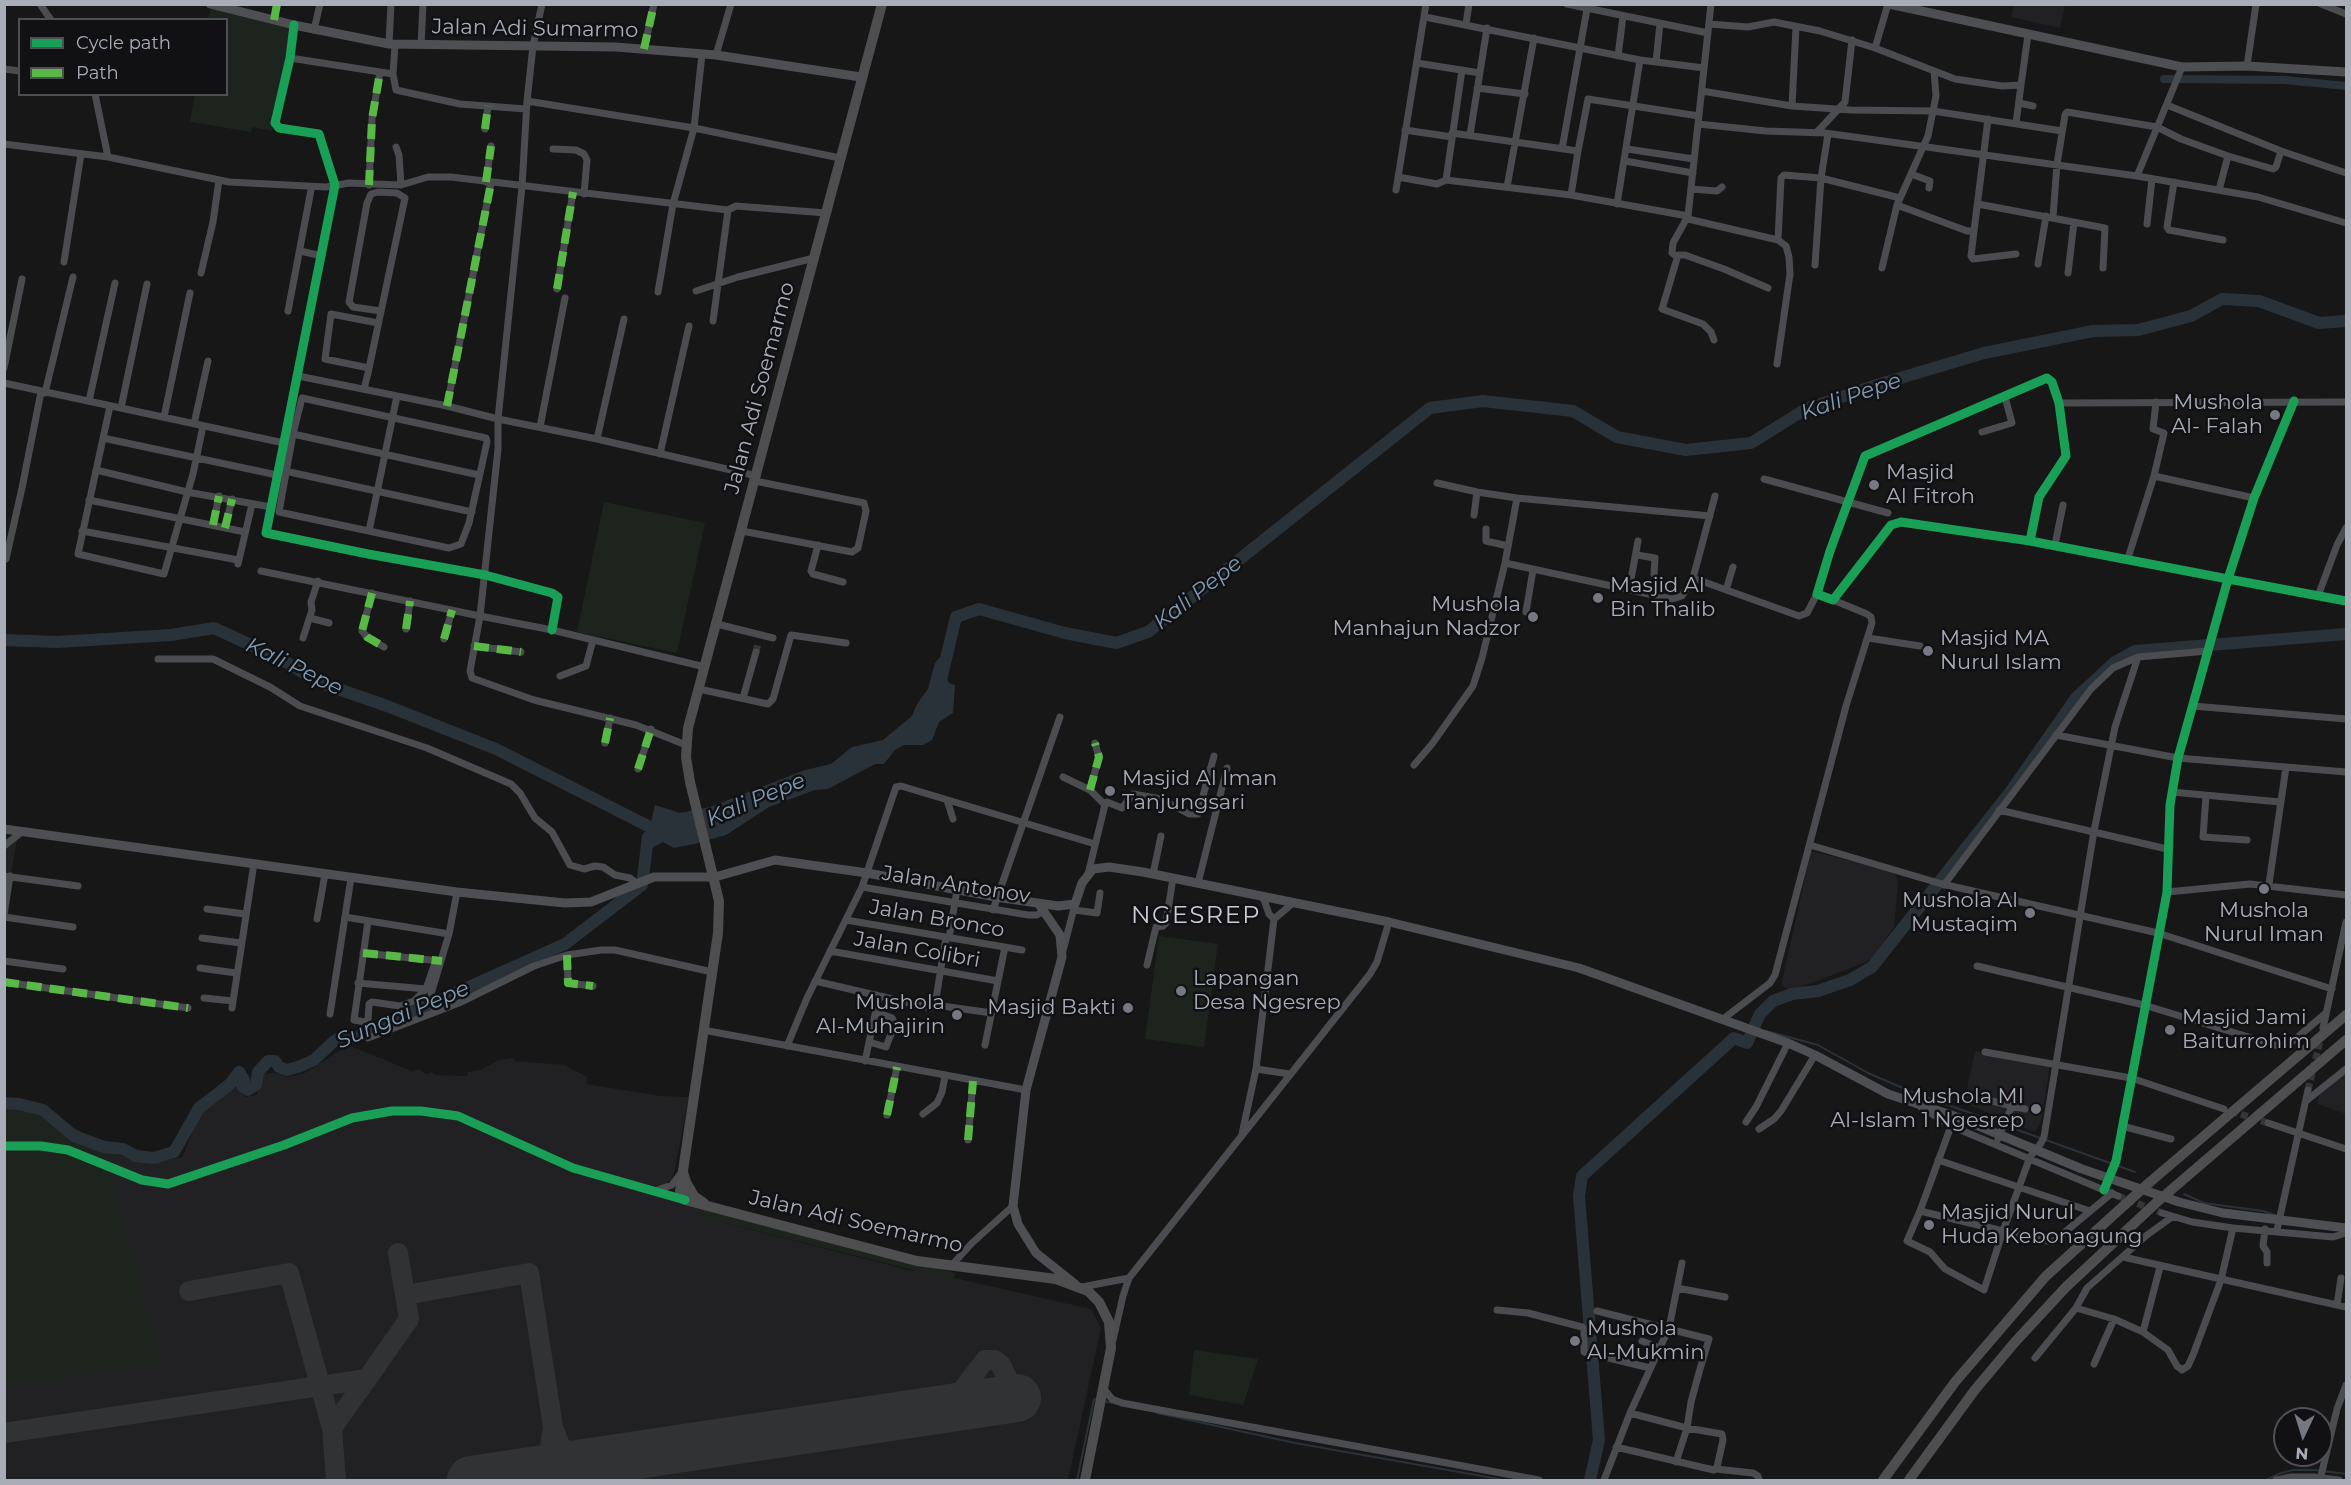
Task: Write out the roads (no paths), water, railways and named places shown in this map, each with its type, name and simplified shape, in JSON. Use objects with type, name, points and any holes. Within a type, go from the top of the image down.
[{"type":"highway","name":"Jalan Adi Soemarmo","points":[[715,877],[690,783],[686,744],[882,4]]},
{"type":"highway","points":[[683,1195],[683,1169],[719,912],[719,896],[715,877]]},
{"type":"highway","points":[[1883,1480],[1955,1382],[2046,1276],[2150,1182],[2346,1015]]},
{"type":"highway","points":[[1909,1480],[1974,1391],[2066,1287],[2157,1202],[2346,1041]]},
{"type":"highway","name":"Jalan Adi Soemarmo","points":[[683,1169],[686,1182],[694,1196],[713,1208]]},
{"type":"highway","name":"Jalan Adi Soemarmo","points":[[683,1195],[713,1208],[901,1257],[951,1266],[1056,1279],[1078,1286]]},
{"type":"highway","points":[[1078,1286],[1094,1295],[1104,1310],[1109,1322],[1111,1348],[1085,1480]]},
{"type":"main road","name":"Jalan Adi Sumarmo","points":[[210,4],[314,30],[392,45],[644,49],[716,55],[861,77]]},
{"type":"main road","points":[[1888,4],[2028,35],[2180,75],[2247,66],[2346,72]]},
{"type":"main road","points":[[4,829],[457,892],[582,903],[654,877],[715,877],[775,860],[867,873],[1041,907],[1075,907],[1088,874],[1102,867],[1153,874],[1389,922],[1579,968],[1788,1043],[1815,1054],[1861,1081],[2082,1168],[2200,1208],[2223,1213],[2333,1226],[2346,1231]]},
{"type":"main road","points":[[1041,907],[1060,935],[1062,957],[1026,1090],[1013,1206],[1018,1224],[1036,1253],[1078,1286]]},
{"type":"street","points":[[40,4],[50,18]]},
{"type":"street","points":[[274,20],[277,4]]},
{"type":"street","points":[[314,30],[320,4]]},
{"type":"street","points":[[391,4],[393,74],[396,90],[460,104],[526,109]]},
{"type":"street","points":[[421,45],[423,4]]},
{"type":"street","points":[[542,4],[533,46],[526,109],[522,187],[498,419],[498,449],[480,616],[470,671],[471,676],[475,679],[534,700],[651,729],[686,744]]},
{"type":"street","points":[[644,49],[654,4]]},
{"type":"street","points":[[716,55],[731,4]]},
{"type":"street","points":[[1396,190],[1426,4]]},
{"type":"street","points":[[1466,24],[1470,4]]},
{"type":"street","points":[[1567,4],[1708,33]]},
{"type":"street","points":[[1676,256],[1672,254],[1674,238],[1692,219],[1691,189],[1711,4]]},
{"type":"street","points":[[1875,48],[1888,4]]},
{"type":"street","points":[[2247,66],[2256,4]]},
{"type":"street","points":[[2321,4],[2346,14]]},
{"type":"street","points":[[1562,149],[1587,9]]},
{"type":"street","points":[[1618,56],[1623,16]]},
{"type":"street","points":[[1425,17],[1618,56],[1704,68]]},
{"type":"street","points":[[1709,24],[1748,27],[1774,22],[1852,40],[1875,48],[1935,78],[2021,85]]},
{"type":"street","points":[[1656,62],[1660,23]]},
{"type":"street","points":[[294,25],[290,58],[275,123],[279,128],[319,134],[335,185],[266,533],[484,575],[557,595],[552,630]]},
{"type":"street","points":[[1792,106],[1796,27]]},
{"type":"street","points":[[1470,135],[1487,28]]},
{"type":"street","points":[[2016,123],[2028,35]]},
{"type":"street","points":[[1507,187],[1534,38]]},
{"type":"street","points":[[1815,265],[1823,133],[1845,102],[1852,40]]},
{"type":"street","points":[[658,292],[673,204],[694,128],[702,54]]},
{"type":"street","points":[[290,58],[393,74]]},
{"type":"street","points":[[1617,204],[1640,60]]},
{"type":"street","points":[[1417,63],[1480,73]]},
{"type":"street","points":[[1446,180],[1462,70]]},
{"type":"street","points":[[369,185],[372,119],[380,72]]},
{"type":"street","points":[[2137,176],[2180,75]]},
{"type":"street","points":[[1882,268],[1899,202],[1924,146],[1933,111],[1935,78]]},
{"type":"street","points":[[1477,88],[1525,94]]},
{"type":"street","points":[[1702,91],[1792,106],[1933,111],[2062,131]]},
{"type":"street","points":[[95,96],[108,157]]},
{"type":"street","points":[[1573,96],[1699,116]]},
{"type":"street","points":[[1571,195],[1588,99]]},
{"type":"street","points":[[527,101],[694,128],[840,158]]},
{"type":"street","points":[[2019,103],[2033,106]]},
{"type":"street","points":[[2167,105],[2282,151],[2346,172]]},
{"type":"street","points":[[485,129],[488,106]]},
{"type":"street","points":[[2038,264],[2049,217],[2065,115],[2068,112],[2157,127],[2181,139],[2273,169],[2282,151]]},
{"type":"street","points":[[1988,118],[1971,256],[1973,259],[2016,254]]},
{"type":"street","points":[[1698,124],[1766,131],[1823,133],[2152,178],[2258,197],[2346,222]]},
{"type":"street","points":[[1405,130],[1470,135],[1578,151]]},
{"type":"street","points":[[4,144],[108,157],[219,180],[326,187],[401,184],[435,176],[728,210],[736,206],[826,213]]},
{"type":"street","points":[[447,406],[489,182],[491,146]]},
{"type":"street","points":[[396,147],[399,155],[401,184]]},
{"type":"street","points":[[553,149],[576,150],[584,154],[587,160],[584,194]]},
{"type":"street","points":[[1627,149],[1694,159]]},
{"type":"street","points":[[64,261],[81,154]]},
{"type":"street","points":[[2219,190],[2228,156]]},
{"type":"street","points":[[1625,161],[1693,173]]},
{"type":"street","points":[[1911,174],[1930,181],[1929,188]]},
{"type":"street","points":[[1778,240],[1781,176],[1821,178],[1899,202],[1967,231],[1974,231]]},
{"type":"street","points":[[1398,177],[1437,184],[1446,180],[1571,195],[1692,219],[1778,240],[1786,246],[1790,266],[1777,364]]},
{"type":"street","points":[[2147,224],[2152,178]]},
{"type":"street","points":[[201,273],[213,222],[219,180]]},
{"type":"street","points":[[2174,182],[2167,226],[2169,230],[2223,240]]},
{"type":"street","points":[[1691,189],[1717,191],[1722,188]]},
{"type":"street","points":[[288,311],[311,190]]},
{"type":"street","points":[[364,389],[369,368],[405,198],[397,193],[378,192],[371,195],[367,203],[349,302],[353,307],[381,311]]},
{"type":"street","points":[[557,289],[573,192]]},
{"type":"street","points":[[1978,204],[2106,229],[2103,268]]},
{"type":"street","points":[[713,321],[728,210]]},
{"type":"street","points":[[2068,273],[2074,222]]},
{"type":"street","points":[[300,251],[322,256]]},
{"type":"street","points":[[1676,256],[1685,255],[1768,288]]},
{"type":"street","points":[[1676,256],[1662,309],[1704,324],[1714,340]]},
{"type":"street","points":[[696,291],[814,258]]},
{"type":"street","points":[[4,558],[6,559],[43,392],[73,277]]},
{"type":"street","points":[[4,368],[22,279]]},
{"type":"street","points":[[89,401],[115,283]]},
{"type":"street","points":[[120,408],[147,284]]},
{"type":"street","points":[[164,417],[190,293]]},
{"type":"street","points":[[540,427],[565,298]]},
{"type":"street","points":[[369,368],[325,359],[331,314],[378,323]]},
{"type":"street","points":[[597,439],[624,319]]},
{"type":"street","points":[[660,454],[689,326]]},
{"type":"street","points":[[194,424],[208,361]]},
{"type":"street","points":[[298,376],[597,439],[756,479],[862,502],[866,505],[856,551],[742,531]]},
{"type":"street","points":[[1693,578],[1799,616],[1807,613],[1817,594],[1863,459],[1869,453],[2005,398],[2048,378],[2052,382],[2059,403],[2066,456],[2040,497],[2030,541]]},
{"type":"street","points":[[4,383],[284,443]]},
{"type":"street","points":[[369,531],[397,396]]},
{"type":"street","points":[[302,398],[486,438],[466,535],[454,548],[279,512],[293,434],[302,398]]},
{"type":"street","points":[[1982,432],[2012,423],[2005,398]]},
{"type":"street","points":[[2104,1190],[2116,1161],[2167,892],[2167,849],[2172,792],[2178,758],[2228,579],[2254,498],[2294,401]]},
{"type":"street","points":[[2128,558],[2154,476],[2164,433],[2153,429],[2156,402]]},
{"type":"street","points":[[2059,403],[2346,402]]},
{"type":"street","points":[[110,406],[77,550],[81,556],[164,574],[203,426]]},
{"type":"street","points":[[293,434],[479,475]]},
{"type":"street","points":[[103,438],[277,475]]},
{"type":"street","points":[[96,470],[187,492],[271,507]]},
{"type":"street","points":[[285,471],[472,512]]},
{"type":"street","points":[[2154,476],[2254,498]]},
{"type":"street","points":[[1764,479],[1888,513]]},
{"type":"street","points":[[1437,483],[1517,498],[1710,516]]},
{"type":"street","points":[[1474,516],[1477,492]]},
{"type":"street","points":[[213,525],[219,496]]},
{"type":"street","points":[[1504,563],[1672,599],[1678,598],[1687,590],[1693,578],[1715,496]]},
{"type":"street","points":[[1414,765],[1432,744],[1473,686],[1482,658],[1517,498]]},
{"type":"street","points":[[225,528],[232,499]]},
{"type":"street","points":[[89,500],[245,532]]},
{"type":"street","points":[[82,531],[172,546],[238,562],[252,504]]},
{"type":"street","points":[[2055,545],[2063,505]]},
{"type":"street","points":[[1833,600],[1895,522],[2055,545],[2346,602]]},
{"type":"street","points":[[2319,596],[2337,545],[2346,528]]},
{"type":"street","points":[[1486,529],[1486,541],[1508,546]]},
{"type":"street","points":[[1629,590],[1638,541]]},
{"type":"street","points":[[818,545],[811,571],[813,574],[843,582]]},
{"type":"street","points":[[1637,555],[1655,558],[1654,574]]},
{"type":"street","points":[[1726,590],[1733,567]]},
{"type":"street","points":[[1526,612],[1533,570]]},
{"type":"street","points":[[261,571],[552,630],[705,667]]},
{"type":"street","points":[[303,638],[318,581]]},
{"type":"street","points":[[372,592],[362,631],[367,637],[384,646]]},
{"type":"street","points":[[1722,1019],[1770,983],[1775,975],[1846,705],[1872,623],[1871,617],[1817,594]]},
{"type":"street","points":[[406,629],[410,601]]},
{"type":"street","points":[[444,639],[452,610]]},
{"type":"street","points":[[310,618],[329,623]]},
{"type":"street","points":[[717,624],[773,638]]},
{"type":"street","points":[[758,643],[760,635]]},
{"type":"street","points":[[699,689],[768,704],[771,702],[791,635],[846,643]]},
{"type":"street","points":[[1868,638],[1920,646]]},
{"type":"street","points":[[560,676],[586,666],[593,640]]},
{"type":"street","points":[[474,646],[521,652]]},
{"type":"street","points":[[1943,884],[2095,684],[2113,668],[2138,657],[2209,648]]},
{"type":"street","points":[[743,698],[756,652]]},
{"type":"street","points":[[1951,1126],[1907,1241],[1930,1252],[1945,1269],[1983,1290],[2030,1157],[2043,1140],[2094,831],[2121,705],[2138,657]]},
{"type":"street","points":[[158,658],[213,659],[270,687],[300,706],[427,748],[511,784],[520,793],[535,818],[552,832],[570,865],[584,869],[595,866],[603,867],[615,875],[630,878],[638,883]]},
{"type":"street","points":[[2193,706],[2346,719]]},
{"type":"street","points":[[993,910],[1060,717]]},
{"type":"street","points":[[605,743],[610,718]]},
{"type":"street","points":[[638,769],[651,729]]},
{"type":"street","points":[[2056,735],[2178,758],[2346,772]]},
{"type":"street","points":[[1090,790],[1099,757],[1095,743]]},
{"type":"street","points":[[1104,804],[1107,802],[1122,808],[1133,794],[1161,799],[1189,814],[1198,814],[1214,756]]},
{"type":"street","points":[[2269,884],[2286,767]]},
{"type":"street","points":[[1198,883],[1227,768]]},
{"type":"street","points":[[1063,777],[1090,790],[1104,804],[1105,809],[1088,874]]},
{"type":"street","points":[[787,1046],[815,981],[862,888],[896,787],[901,786],[1095,844]]},
{"type":"street","points":[[2172,792],[2280,802]]},
{"type":"street","points":[[2206,796],[2203,837],[2247,840]]},
{"type":"street","points":[[947,800],[953,819]]},
{"type":"street","points":[[1999,810],[2167,849]]},
{"type":"street","points":[[4,846],[23,831]]},
{"type":"street","points":[[1153,874],[1161,836]]},
{"type":"street","points":[[1810,845],[1943,884],[2079,917],[2158,933],[2332,989]]},
{"type":"street","points":[[204,998],[232,1005],[254,863]]},
{"type":"street","points":[[317,919],[325,874]]},
{"type":"street","points":[[73,927],[4,916],[7,876],[78,886]]},
{"type":"street","points":[[879,890],[881,876]]},
{"type":"street","points":[[330,1014],[351,878]]},
{"type":"street","points":[[1148,965],[1156,927],[1166,923],[1173,878]]},
{"type":"street","points":[[2167,892],[2226,885],[2269,884],[2346,895]]},
{"type":"street","name":"Jalan Antonov","points":[[862,888],[1033,916],[1041,907]]},
{"type":"street","points":[[935,1005],[957,890]]},
{"type":"street","points":[[368,921],[354,1020],[365,1022],[369,1019],[371,1003],[404,1006],[422,995],[449,934],[457,892]]},
{"type":"street","points":[[1062,957],[1075,907],[1097,913],[1100,893]]},
{"type":"street","points":[[1263,897],[1269,914],[1274,919]]},
{"type":"street","points":[[1242,1137],[1256,1069],[1274,919],[1293,903]]},
{"type":"street","points":[[207,909],[245,914]]},
{"type":"street","points":[[345,917],[449,934]]},
{"type":"street","name":"Jalan Bronco","points":[[846,920],[1022,950]]},
{"type":"street","points":[[1111,1348],[1129,1278],[1370,974],[1377,962],[1389,922]]},
{"type":"street","points":[[2323,1028],[2346,922]]},
{"type":"street","points":[[202,938],[241,943]]},
{"type":"street","points":[[985,1045],[1005,948]]},
{"type":"street","points":[[368,1038],[433,1004],[477,994],[534,966],[567,955],[615,950],[712,972]]},
{"type":"street","name":"Jalan Colibri","points":[[830,951],[998,981]]},
{"type":"street","points":[[363,953],[439,961]]},
{"type":"street","points":[[567,955],[568,983],[592,986]]},
{"type":"street","points":[[4,961],[63,969]]},
{"type":"street","points":[[433,1004],[439,961]]},
{"type":"street","points":[[1977,966],[2144,1005],[2278,1046],[2293,1041],[2326,1013]]},
{"type":"street","points":[[200,969],[236,973]]},
{"type":"street","points":[[815,981],[930,1008],[935,1005],[992,1013]]},
{"type":"street","points":[[4,982],[188,1008]]},
{"type":"street","points":[[358,983],[426,989]]},
{"type":"street","points":[[865,1061],[879,996]]},
{"type":"street","points":[[869,1042],[886,1047],[895,1023],[892,1018],[876,1012]]},
{"type":"street","points":[[703,1030],[1026,1090]]},
{"type":"street","points":[[1746,1122],[1788,1043]]},
{"type":"street","points":[[1985,1052],[2131,1078],[2224,1109]]},
{"type":"street","points":[[1759,1130],[1781,1111],[1815,1054]]},
{"type":"street","points":[[887,1115],[897,1067]]},
{"type":"street","points":[[1256,1069],[1290,1074]]},
{"type":"street","points":[[2306,1101],[2346,1070]]},
{"type":"street","points":[[923,1114],[937,1103],[945,1076]]},
{"type":"street","points":[[968,1140],[973,1081]]},
{"type":"street","points":[[2277,1230],[2308,1090]]},
{"type":"street","points":[[1984,1099],[2025,1109]]},
{"type":"street","points":[[1916,1104],[1951,1126],[2115,1194],[2053,1242],[1920,1211]]},
{"type":"street","points":[[1995,1144],[2006,1124],[2012,1106]]},
{"type":"street","points":[[4,1146],[41,1146],[69,1150],[142,1180],[168,1184],[284,1145],[352,1118],[392,1111],[421,1111],[464,1118],[573,1168],[668,1196],[683,1195]]},
{"type":"street","points":[[2268,1123],[2346,1149]]},
{"type":"street","points":[[2122,1126],[2171,1138]]},
{"type":"street","points":[[1938,1160],[2091,1211]]},
{"type":"street","points":[[649,1191],[661,1190],[672,1185],[683,1169]]},
{"type":"street","points":[[951,1266],[972,1243],[1013,1206]]},
{"type":"street","points":[[2162,1213],[2192,1222],[2233,1228],[2277,1230],[2333,1237],[2346,1231]]},
{"type":"street","points":[[2035,1358],[2076,1308],[2087,1288],[2172,1217]]},
{"type":"street","points":[[2076,1308],[2114,1319],[2143,1332],[2168,1350],[2179,1369],[2185,1368],[2193,1355],[2221,1280],[2233,1228]]},
{"type":"street","points":[[2265,1229],[2263,1242],[2267,1252],[2267,1263]]},
{"type":"street","points":[[2123,1257],[2346,1307]]},
{"type":"street","points":[[1604,1480],[1630,1413],[1669,1328],[1682,1263]]},
{"type":"street","points":[[2143,1332],[2160,1267]]},
{"type":"street","points":[[1078,1286],[1129,1278]]},
{"type":"street","points":[[2337,1305],[2341,1278]]},
{"type":"street","points":[[1677,1288],[1725,1297]]},
{"type":"street","points":[[1497,1310],[1528,1313],[1583,1328],[1584,1351],[1650,1368]]},
{"type":"street","points":[[1597,1311],[1709,1339],[1691,1402],[1687,1428],[1676,1462]]},
{"type":"street","points":[[2094,1364],[2114,1319]]},
{"type":"street","points":[[1642,1341],[1659,1348]]},
{"type":"street","points":[[2321,1478],[2337,1409],[2346,1385]]},
{"type":"street","points":[[1102,1399],[1112,1399],[1122,1403],[1539,1480]]},
{"type":"street","points":[[1630,1413],[1722,1435],[1716,1469]]},
{"type":"street","points":[[1617,1447],[1676,1462],[1753,1473],[1758,1476],[1759,1480]]},
{"type":"street","points":[[2276,1480],[2291,1477],[2339,1480]]},
{"type":"water","points":[[941,656],[949,683],[955,685],[953,713],[939,722],[932,740],[923,745],[904,745],[895,750],[884,764],[875,764],[828,789],[815,790],[769,807],[726,835],[674,848],[663,842],[644,851],[655,805],[680,813],[710,807],[805,770],[831,764],[852,747],[883,740],[912,716],[917,704],[928,689],[935,663]]},
{"type":"waterway","points":[[2164,79],[2285,80],[2346,86]]},
{"type":"waterway","name":"Kali Pepe","points":[[939,688],[956,617],[979,609],[1065,633],[1116,643],[1148,632],[1430,408],[1483,401],[1573,411],[1617,437],[1686,450],[1751,443],[1806,409],[1984,353],[2093,331],[2138,330],[2191,316],[2222,299],[2259,301],[2319,323],[2346,321]]},
{"type":"waterway","name":"Kali Pepe","points":[[4,640],[57,642],[171,635],[214,628],[283,660],[318,682],[387,706],[496,749],[650,827],[665,828]]},
{"type":"waterway","points":[[1590,1480],[1599,1440],[1579,1196],[1582,1176],[1734,1038],[1747,1043],[1760,1014],[1773,1001],[1792,994],[1818,991],[1850,980],[1872,967],[2011,791],[2076,698],[2115,662],[2135,651],[2346,634]]},
{"type":"waterway","name":"Sungai Pepe","points":[[4,1103],[43,1110],[74,1136],[104,1147],[123,1149],[136,1156],[154,1158],[174,1152],[199,1108],[230,1084],[239,1072],[244,1080],[242,1086],[248,1090],[256,1085],[258,1072],[268,1061],[275,1061],[279,1067],[287,1070],[298,1067],[314,1060],[343,1036],[355,1038],[565,944],[642,885],[648,837]]},
{"type":"waterway","points":[[1766,1031],[1818,1045],[1868,1073],[1912,1092],[2135,1172]]},
{"type":"waterway","points":[[2184,1194],[2204,1203],[2263,1211],[2278,1216]]},
{"type":"waterway","points":[[1077,1480],[1094,1399],[1098,1400]]},
{"type":"waterway","points":[[1104,1401],[1116,1404]]},
{"type":"waterway","points":[[1157,1413],[1295,1443],[1504,1480]]},
{"type":"waterway","points":[[2266,1480],[2293,1470],[2346,1474]]},
{"type":"tunnel","points":[[756,652],[758,643]]},
{"type":"tunnel","points":[[2308,1090],[2321,1037]]},
{"type":"tunnel","points":[[2231,1111],[2268,1123]]},
{"type":"tunnel","points":[[2118,1196],[2162,1213]]},
{"type":"place","name":"Mushola Al- Falah","points":[[2275,415]]},
{"type":"place","name":"Masjid Al Fitroh","points":[[1874,485]]},
{"type":"place","name":"Masjid Al Bin Thalib","points":[[1598,598]]},
{"type":"place","name":"Mushola Manhajun Nadzor","points":[[1533,617]]},
{"type":"place","name":"Masjid MA Nurul Islam","points":[[1928,651]]},
{"type":"place","name":"Masjid Al Iman Tanjungsari","points":[[1110,791]]},
{"type":"place","name":"Mushola Nurul Iman","points":[[2264,889]]},
{"type":"place","name":"Mushola Al Mustaqim","points":[[2030,913]]},
{"type":"place","name":"Lapangan Desa Ngesrep","points":[[1181,991]]},
{"type":"place","name":"Masjid Bakti","points":[[1128,1008]]},
{"type":"place","name":"Mushola Al-Muhajirin","points":[[957,1015]]},
{"type":"place","name":"Masjid Jami Baiturrohim","points":[[2170,1030]]},
{"type":"place","name":"Mushola MI Al-Islam 1 Ngesrep","points":[[2036,1109]]},
{"type":"place","name":"Masjid Nurul Huda Kebonagung","points":[[1929,1225]]},
{"type":"place","name":"Mushola Al-Mukmin","points":[[1575,1341]]},
{"type":"district","name":"NGESREP","points":[[1196,916]]}]
